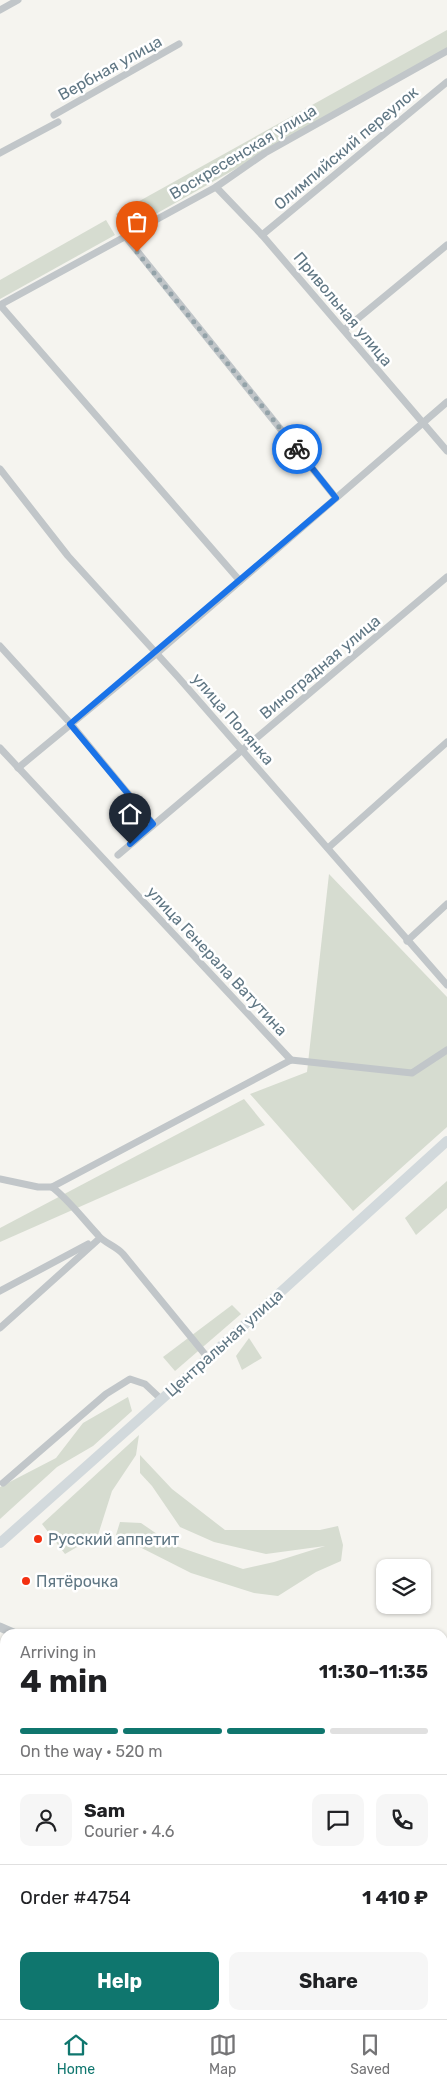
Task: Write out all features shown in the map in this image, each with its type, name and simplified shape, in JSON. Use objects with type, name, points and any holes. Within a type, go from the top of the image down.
[{"type":"main road","name":"Центральная улица","points":[[0,1543],[162,1400],[447,1141]]},
{"type":"street","points":[[0,10],[18,0]]},
{"type":"street","name":"Вербная улица","points":[[54,115],[179,44]]},
{"type":"street","name":"Воскресенская улица","points":[[0,305],[216,187],[273,149],[447,51]]},
{"type":"street","name":"Олимпийский переулок","points":[[262,235],[447,82]]},
{"type":"street","name":"Вербная улица","points":[[0,153],[58,122]]},
{"type":"street","name":"Привольная улица","points":[[216,187],[262,235],[447,452]]},
{"type":"street","points":[[125,236],[336,498]]},
{"type":"street","points":[[344,330],[447,245]]},
{"type":"street","points":[[0,305],[240,581]]},
{"type":"street","points":[[18,768],[157,653],[447,402]]},
{"type":"street","name":"улица Полянка","points":[[0,469],[68,556],[157,653],[447,985]]},
{"type":"street","name":"Виноградная улица","points":[[118,855],[447,577]]},
{"type":"street","points":[[0,646],[70,724],[153,824]]},
{"type":"street","points":[[328,848],[447,742]]},
{"type":"street","name":"улица Генерала Ватутина","points":[[0,748],[291,1060]]},
{"type":"street","points":[[407,941],[447,904]]},
{"type":"street","points":[[0,1179],[38,1187],[52,1186],[291,1060],[412,1072],[447,1050]]},
{"type":"street","points":[[52,1186],[70,1201],[100,1238],[114,1244],[208,1358]]},
{"type":"street","points":[[0,1291],[100,1238]]},
{"type":"street","points":[[0,1328],[100,1238]]},
{"type":"street","points":[[3,1483],[106,1394],[130,1379],[146,1384],[162,1400]]},
{"type":"shaded area","points":[[447,30],[447,50],[129,229],[116,214]]},
{"type":"shaded area","points":[[106,220],[115,235],[0,299],[0,280]]},
{"type":"shaded area","points":[[329,874],[447,997],[447,1127],[353,1211],[250,1094],[307,1072]]},
{"type":"shaded area","points":[[244,1099],[265,1125],[0,1242],[0,1228]]},
{"type":"shaded area","points":[[447,1181],[447,1208],[416,1235],[405,1218]]},
{"type":"shaded area","points":[[232,1305],[241,1314],[175,1371],[163,1357]]},
{"type":"shaded area","points":[[249,1338],[262,1358],[242,1370],[236,1356]]},
{"type":"shaded area","points":[[128,1397],[132,1411],[93,1446],[57,1467],[0,1519],[0,1487],[56,1458],[83,1423]]},
{"type":"shaded area","points":[[139,1435],[136,1455],[112,1491],[98,1535],[65,1554],[42,1524]]},
{"type":"shaded area","points":[[140,1455],[172,1489],[225,1530],[320,1530],[338,1526],[343,1545],[341,1561],[316,1572],[278,1596],[254,1593],[191,1573],[116,1535],[120,1522],[141,1523],[173,1545],[243,1569],[274,1562],[325,1546],[266,1554],[214,1542],[180,1527],[152,1486],[140,1473]]},
{"type":"way so far","points":[[137,252],[297,449]]},
{"type":"place","name":"Русский аппетит","points":[[38,1539]]},
{"type":"place","name":"Пятёрочка","points":[[26,1581]]},
{"type":"route","points":[[130,844],[153,824],[70,724],[157,653],[336,498],[297,449]]}]
